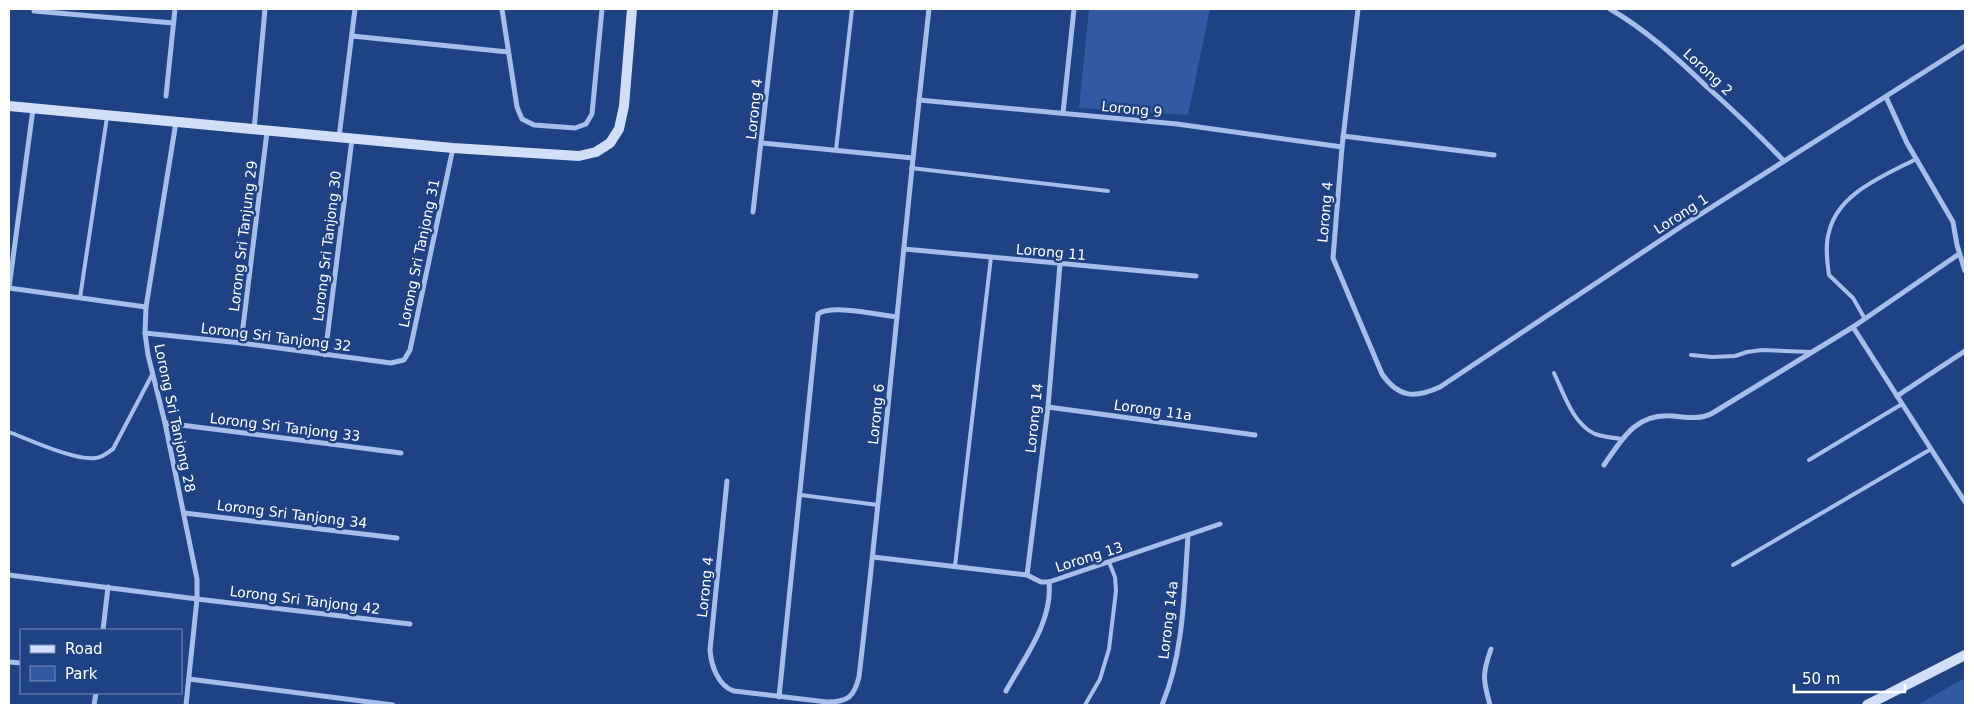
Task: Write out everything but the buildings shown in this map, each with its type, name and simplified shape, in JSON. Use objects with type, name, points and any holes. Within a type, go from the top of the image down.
[{"type":"street","points":[[166,96],[175,9]]},
{"type":"street","points":[[254,130],[266,9]]},
{"type":"street","points":[[338,138],[355,9]]},
{"type":"street","points":[[502,9],[517,107],[522,119],[534,125],[575,128],[586,124],[592,114],[602,9]]},
{"type":"street","points":[[9,106],[267,132],[453,148],[579,156],[596,152],[610,143],[619,129],[624,106],[632,9]]},
{"type":"street","name":"Lorong 4","points":[[753,212],[776,9]]},
{"type":"street","name":"Lorong 6","points":[[728,690],[779,697],[840,702],[849,698],[856,690],[873,557],[911,168],[929,9]]},
{"type":"street","points":[[1063,114],[1074,9]]},
{"type":"street","name":"Lorong 4","points":[[1358,9],[1343,136],[1333,258],[1382,374],[1390,386],[1408,394]]},
{"type":"street","name":"Lorong 2","points":[[1610,9],[1635,24],[1669,51],[1734,111],[1784,162]]},
{"type":"street","points":[[34,12],[174,23]]},
{"type":"street","points":[[352,36],[508,52]]},
{"type":"street","name":"Lorong 1","points":[[1408,394],[1424,394],[1440,387],[1682,226],[1965,46]]},
{"type":"street","points":[[1886,97],[1916,159],[1953,222],[1959,254],[1965,271]]},
{"type":"street","name":"Lorong 9","points":[[919,100],[1210,128],[1342,147]]},
{"type":"street","points":[[33,109],[9,288],[146,307]]},
{"type":"street","name":"Lorong Sri Tanjong 28","points":[[176,122],[146,307],[145,333],[148,355],[165,423],[197,579],[198,599],[186,705]]},
{"type":"street","name":"Lorong Sri Tanjung 29","points":[[241,343],[267,132]]},
{"type":"street","points":[[1343,136],[1494,155]]},
{"type":"street","name":"Lorong Sri Tanjong 30","points":[[325,355],[352,139]]},
{"type":"street","points":[[762,143],[913,158]]},
{"type":"street","name":"Lorong Sri Tanjong 31","points":[[404,360],[410,350],[453,148]]},
{"type":"street","name":"Lorong 11","points":[[904,249],[1196,276]]},
{"type":"street","points":[[1604,465],[1622,438],[1640,421],[1660,415],[1702,418],[1710,414],[1853,328],[1959,254]]},
{"type":"street","name":"Lorong 14","points":[[1027,574],[1048,407],[1060,264]]},
{"type":"street","points":[[779,697],[818,314],[823,310],[897,317]]},
{"type":"street","points":[[1853,328],[1965,502]]},
{"type":"street","name":"Lorong Sri Tanjong 32","points":[[145,333],[241,343],[391,363],[404,360]]},
{"type":"street","points":[[1897,396],[1965,351]]},
{"type":"street","name":"Lorong 11a","points":[[1048,407],[1255,435]]},
{"type":"street","name":"Lorong Sri Tanjong 33","points":[[165,423],[401,454]]},
{"type":"street","name":"Lorong 4","points":[[727,481],[710,650],[713,667],[728,690]]},
{"type":"street","name":"Lorong Sri Tanjong 34","points":[[184,513],[397,538]]},
{"type":"street","name":"Lorong 13","points":[[873,557],[1027,574],[1041,582],[1049,582],[1220,524]]},
{"type":"street","name":"Lorong 14a","points":[[1162,705],[1172,678],[1177,653],[1182,620],[1188,536]]},
{"type":"street","name":"Lorong Sri Tanjong 42","points":[[9,575],[410,624]]},
{"type":"street","points":[[1006,692],[1044,624],[1050,593],[1049,582]]},
{"type":"street","points":[[103,629],[108,588]]},
{"type":"street","points":[[1490,705],[1484,683],[1484,673],[1491,649]]},
{"type":"street","points":[[1867,705],[1884,702],[1965,655]]},
{"type":"street","points":[[190,679],[393,705]]},
{"type":"lane","points":[[836,150],[852,9]]},
{"type":"lane","points":[[80,298],[107,115]]},
{"type":"lane","points":[[1864,320],[1853,298],[1829,274],[1827,256],[1829,231],[1840,208],[1865,186],[1916,159]]},
{"type":"lane","points":[[911,168],[1108,191]]},
{"type":"lane","points":[[955,566],[991,257]]},
{"type":"lane","points":[[1691,355],[1712,357],[1735,356],[1762,350],[1812,352]]},
{"type":"lane","points":[[9,432],[80,457],[94,458],[105,455],[113,450],[153,373]]},
{"type":"lane","points":[[1554,373],[1571,410],[1582,424],[1593,433],[1622,438]]},
{"type":"lane","points":[[1809,460],[1902,404]]},
{"type":"lane","points":[[1733,565],[1931,449]]},
{"type":"lane","points":[[801,495],[878,505]]},
{"type":"lane","points":[[1085,705],[1100,679],[1109,649],[1116,591],[1109,562]]},
{"type":"green space","points":[[1089,9],[1210,9],[1188,115],[1079,108]]},
{"type":"green space","points":[[1965,678],[1965,705],[1917,705]]}]
